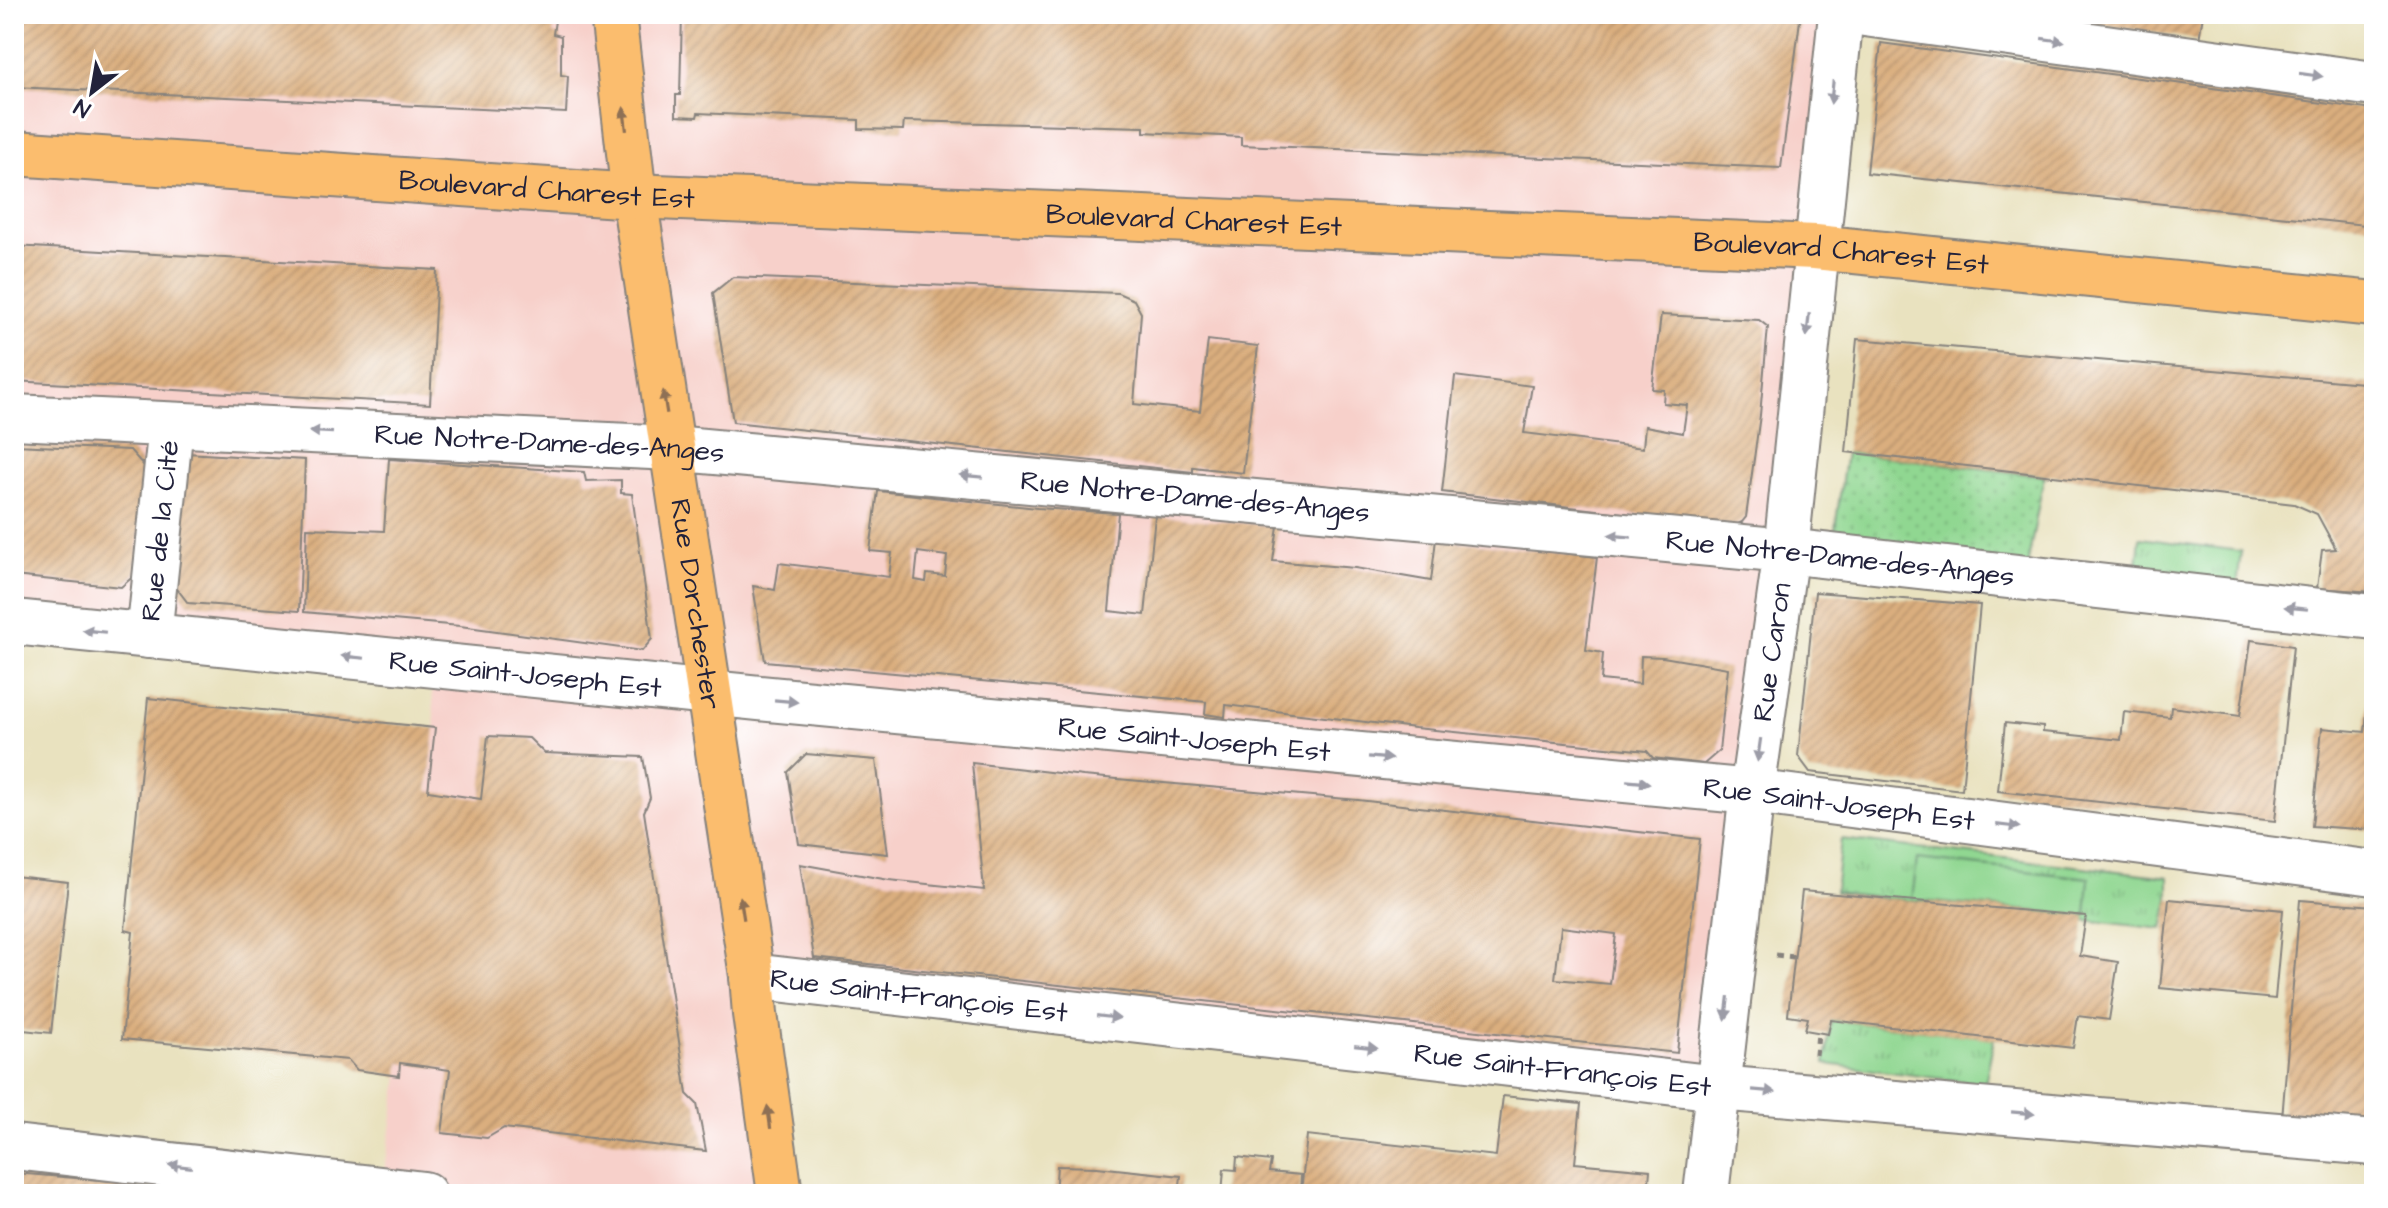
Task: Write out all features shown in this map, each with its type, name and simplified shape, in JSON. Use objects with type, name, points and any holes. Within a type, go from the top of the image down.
[{"type":"main road","name":"Rue Dorchester","points":[[613,14],[634,196],[752,976],[780,1194]]},
{"type":"main road","name":"Boulevard Charest Est","points":[[14,153],[634,196],[1815,247],[2374,304]]},
{"type":"street","name":"Rue Caron","points":[[1706,1194],[1752,792],[1786,551],[1841,14]]},
{"type":"street","points":[[1865,14],[2374,84]]},
{"type":"street","name":"Rue Notre-Dame-des-Anges","points":[[14,417],[672,448],[1786,551],[2374,617]]},
{"type":"street","name":"Rue de la Cité","points":[[149,636],[171,425]]},
{"type":"street","name":"Rue Saint-Joseph Est","points":[[14,622],[709,693],[1752,792],[2374,873]]},
{"type":"street","name":"Rue Saint-François Est","points":[[752,976],[1718,1088],[2374,1143]]},
{"type":"street","points":[[14,1147],[424,1194]]},
{"type":"path","points":[[1772,954],[1794,957]]},
{"type":"path","points":[[1815,1064],[1818,1033]]},
{"type":"shaded area","points":[[14,14],[1841,14],[1718,1088],[753,976],[780,1194],[424,1194],[382,1190],[399,1076],[435,728],[430,665],[14,623]]},
{"type":"green space","points":[[1846,452],[2044,476],[2025,578],[1831,557]]},
{"type":"green space","points":[[2140,538],[2241,551],[2237,587],[2136,573]]},
{"type":"green space","points":[[1841,839],[2169,877],[2169,899],[2163,929],[1835,892]]},
{"type":"green space","points":[[1917,859],[2089,878],[2086,916],[1912,900]]},
{"type":"green space","points":[[1831,1020],[1994,1038],[1985,1084],[1825,1064]]},
{"type":"building","points":[[14,14],[556,14],[553,34],[561,36],[561,75],[568,76],[566,113],[14,87]]},
{"type":"building","points":[[682,14],[1770,14],[1800,20],[1781,168],[1241,145],[1241,137],[1144,132],[1144,127],[904,121],[903,130],[859,129],[859,120],[698,113],[697,117],[676,116],[676,95],[680,95]]},
{"type":"building","points":[[2034,14],[2203,14],[2199,40]]},
{"type":"building","points":[[1881,43],[2374,110],[2374,226],[1867,173]]},
{"type":"building","points":[[14,246],[437,270],[430,404],[14,381]]},
{"type":"building","points":[[733,277],[1118,293],[1134,300],[1141,313],[1134,404],[1200,411],[1208,340],[1258,346],[1243,473],[1193,467],[1193,472],[733,422],[713,293]]},
{"type":"building","points":[[1661,315],[1759,320],[1768,327],[1760,415],[1746,517],[1742,522],[1734,526],[1442,492],[1455,376],[1532,386],[1524,433],[1643,448],[1645,426],[1683,433],[1687,405],[1663,403],[1664,390],[1652,389]]},
{"type":"building","points":[[1857,339],[2374,384],[2374,592],[2317,588],[2322,550],[2336,549],[2317,514],[2294,504],[1846,452]]},
{"type":"building","points":[[14,445],[130,450],[145,467],[136,574],[121,587],[14,576]]},
{"type":"building","points":[[186,453],[305,460],[299,611],[188,603],[175,586]]},
{"type":"building","points":[[389,459],[584,472],[586,481],[621,480],[621,493],[632,494],[652,639],[642,651],[460,626],[304,612],[307,528],[384,531]]},
{"type":"building","points":[[878,491],[1037,508],[1118,513],[1109,611],[1145,615],[1155,516],[1278,526],[1273,561],[1355,568],[1431,581],[1436,539],[1597,557],[1586,650],[1603,653],[1601,680],[1640,684],[1641,656],[1728,668],[1719,751],[1704,764],[1653,758],[1647,751],[1226,705],[1225,717],[1205,714],[1206,702],[765,661],[753,586],[775,590],[779,563],[889,577],[892,553],[870,551]],"holes":[[[918,552],[947,556],[945,576],[927,574],[926,582],[915,580]]]},
{"type":"building","points":[[1815,592],[1980,605],[1962,790],[1810,772],[1798,756]]},
{"type":"building","points":[[2251,640],[2293,646],[2275,821],[1998,791],[2005,723],[2043,727],[2043,732],[2121,740],[2124,712],[2170,717],[2171,707],[2240,716]]},
{"type":"building","points":[[2372,661],[2374,830],[2312,826],[2322,728],[2365,732]]},
{"type":"building","points":[[148,698],[435,728],[428,791],[481,799],[488,736],[529,738],[544,753],[643,757],[650,798],[644,812],[687,1094],[697,1104],[706,1151],[504,1128],[487,1138],[442,1133],[450,1070],[400,1063],[399,1076],[357,1070],[348,1060],[122,1039],[133,932],[125,930]]},
{"type":"building","points":[[806,754],[876,760],[888,854],[799,844],[788,772]]},
{"type":"building","points":[[972,763],[1358,800],[1700,839],[1677,1053],[814,958],[800,864],[889,880],[984,890]],"holes":[[[1561,927],[1616,934],[1610,984],[1555,979]]]},
{"type":"building","points":[[14,876],[68,882],[51,1033],[14,1029]]},
{"type":"building","points":[[1802,891],[2086,916],[2080,956],[2118,962],[2109,1020],[2078,1016],[2073,1048],[1831,1020],[1828,1034],[1805,1030],[1808,1018],[1788,1015]]},
{"type":"building","points":[[2169,899],[2283,910],[2275,999],[2160,988]]},
{"type":"building","points":[[2300,900],[2374,906],[2374,1127],[2282,1119]]},
{"type":"building","points":[[1503,1096],[1581,1104],[1575,1163],[1650,1170],[1648,1194],[1301,1194],[1307,1135],[1496,1156]]},
{"type":"building","points":[[1237,1157],[1271,1161],[1269,1172],[1301,1175],[1300,1194],[1222,1194],[1224,1169],[1236,1170]]},
{"type":"building","points":[[1057,1166],[1181,1176],[1179,1194],[1055,1194]]},
{"type":"building","points":[[14,1173],[136,1183],[135,1194],[14,1194]]}]
